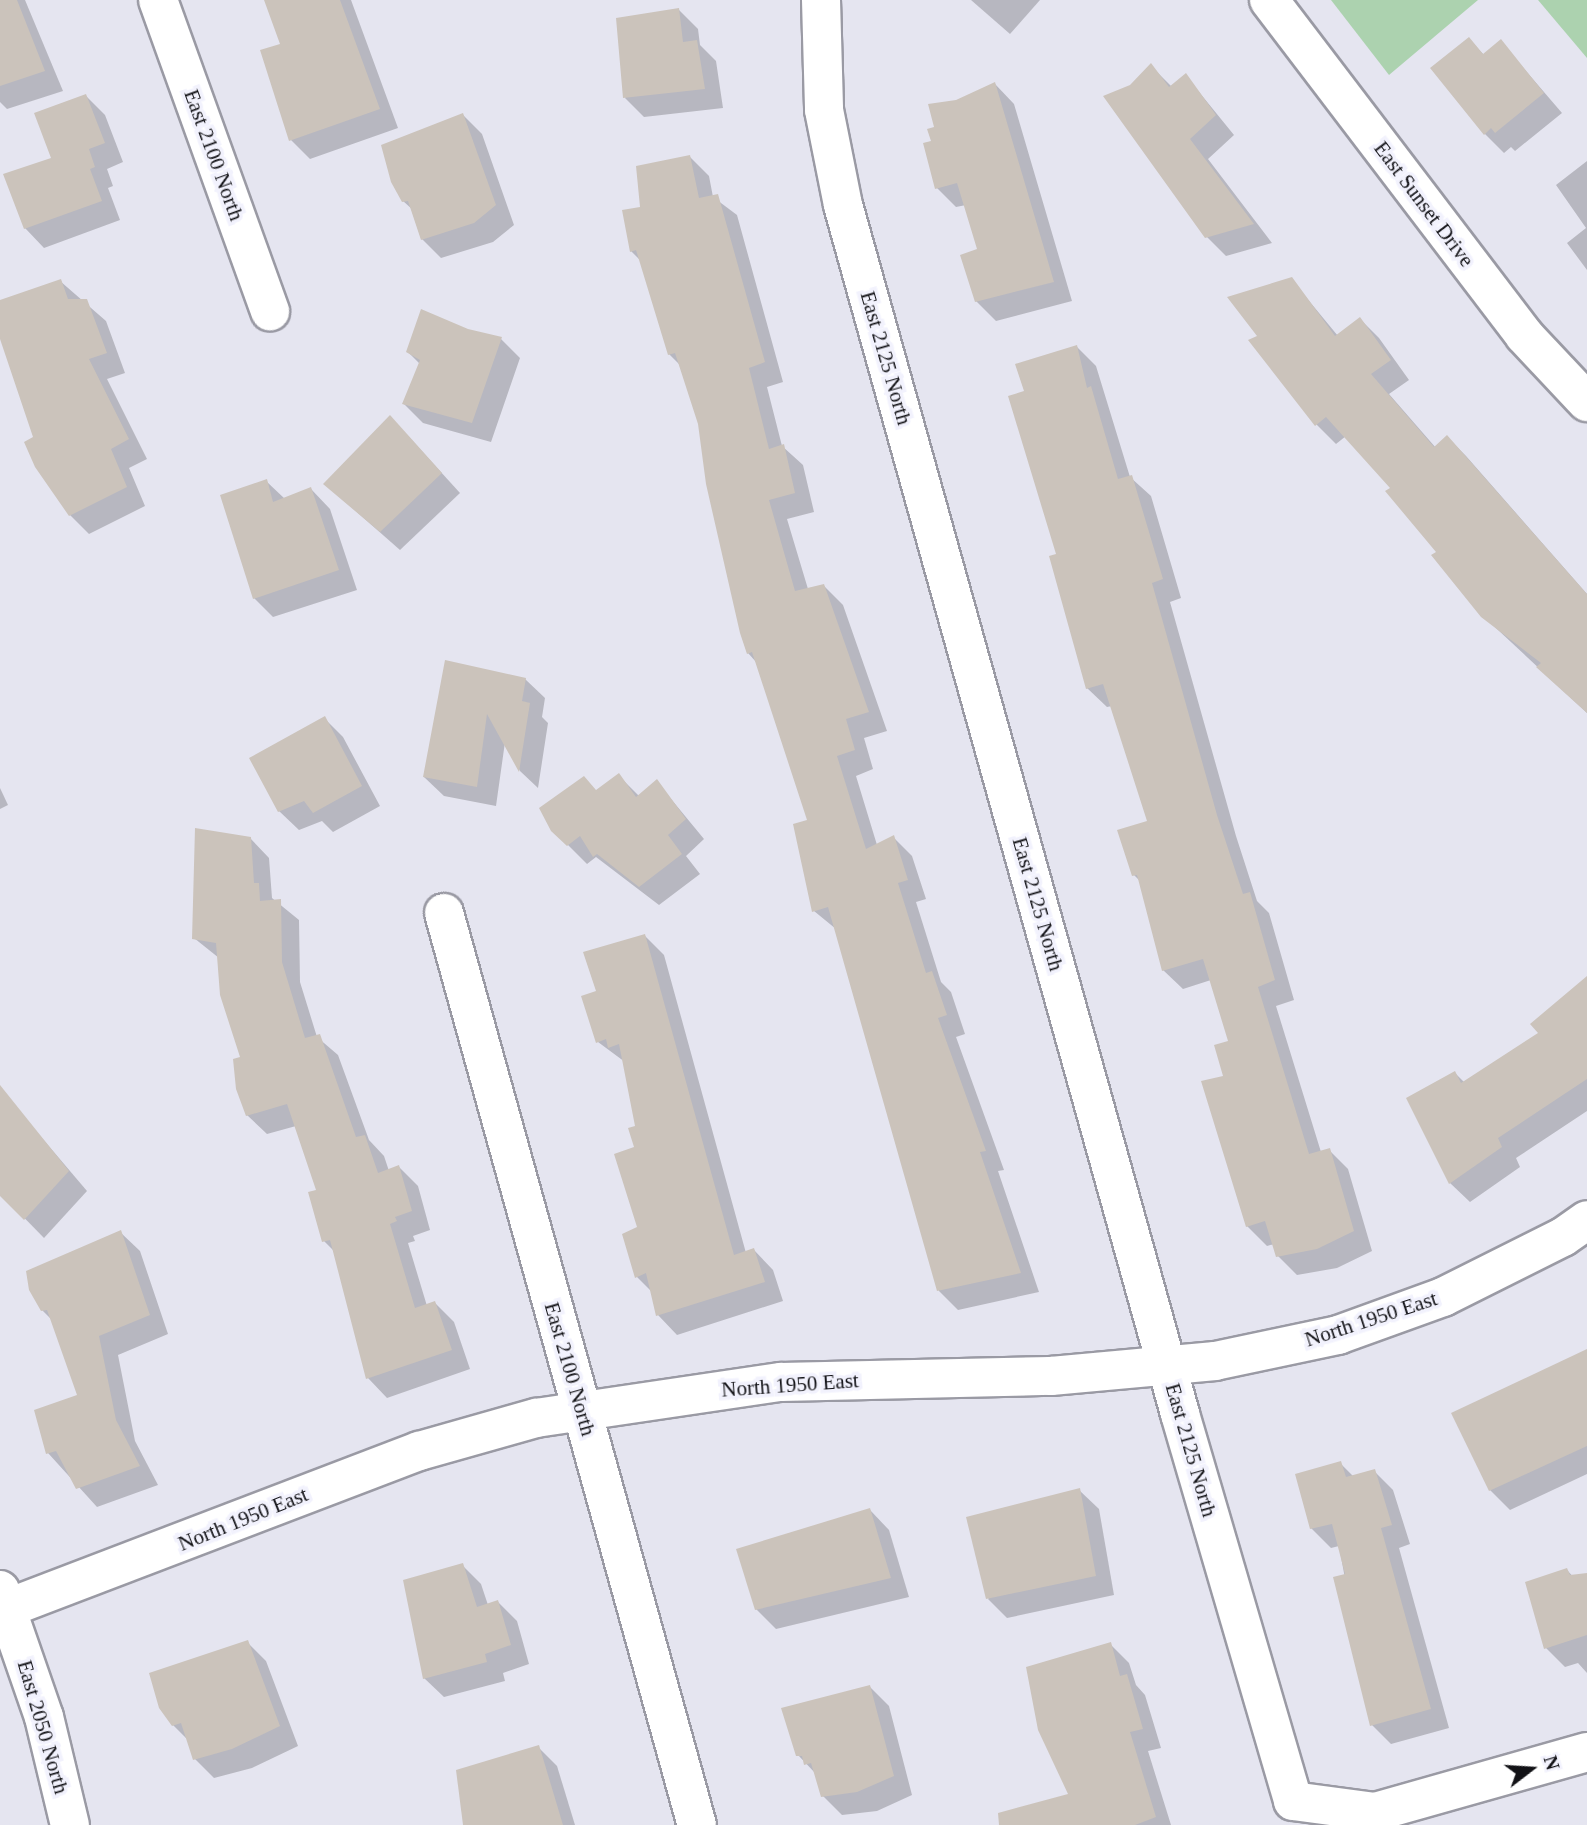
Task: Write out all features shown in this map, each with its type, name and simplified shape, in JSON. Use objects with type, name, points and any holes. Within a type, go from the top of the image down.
[{"type":"street","name":"East 2100 North","points":[[158,0],[270,311]]},
{"type":"street","name":"East 2125 North","points":[[821,0],[824,110],[843,205],[1167,1366],[1293,1801],[1375,1812],[1587,1752]]},
{"type":"street","name":"East Sunset Drive","points":[[1269,0],[1524,335],[1587,402]]},
{"type":"street","name":"East 2100 North","points":[[444,914],[697,1825]]},
{"type":"street","name":"North 1950 East","points":[[2,1603],[419,1451],[581,1409],[781,1381],[1051,1376],[1167,1366],[1215,1361],[1338,1335],[1443,1297],[1563,1237],[1587,1220]]},
{"type":"street","name":"East 2050 North","points":[[2,1603],[44,1717],[70,1825]]},
{"type":"green space","points":[[1331,0],[1478,0],[1389,75]]},
{"type":"green space","points":[[1538,0],[1587,0],[1587,58]]},
{"type":"building","points":[[0,0],[17,0],[45,71],[0,86]]},
{"type":"building","points":[[264,0],[340,0],[380,109],[289,141],[260,50],[280,44]]},
{"type":"building","points":[[679,8],[683,42],[697,40],[705,89],[623,98],[616,18]]},
{"type":"building","points":[[1469,37],[1483,54],[1501,39],[1544,93],[1495,133],[1491,128],[1484,135],[1430,68]]},
{"type":"building","points":[[1151,63],[1169,87],[1186,73],[1216,115],[1190,139],[1254,224],[1205,238],[1103,96],[1130,85]]},
{"type":"building","points":[[995,82],[1054,282],[975,302],[960,255],[977,249],[957,183],[935,189],[923,143],[931,141],[927,129],[934,127],[928,104],[956,100]]},
{"type":"building","points":[[86,94],[105,143],[89,149],[95,167],[90,169],[102,201],[24,229],[3,174],[51,158],[34,113]]},
{"type":"building","points":[[463,113],[496,205],[474,223],[421,240],[408,201],[402,202],[391,182],[381,145]]},
{"type":"building","points":[[690,155],[699,198],[718,194],[765,362],[749,368],[769,449],[784,444],[795,493],[769,500],[795,591],[824,584],[869,712],[846,719],[855,750],[837,756],[866,849],[894,835],[908,880],[898,883],[926,973],[932,971],[947,1015],[938,1018],[986,1151],[980,1152],[1021,1273],[937,1291],[828,907],[812,912],[793,824],[807,820],[752,652],[747,654],[740,633],[706,484],[698,424],[675,353],[668,355],[636,250],[630,252],[622,210],[640,207],[636,166]]},
{"type":"building","points":[[1292,277],[1335,336],[1360,317],[1391,360],[1371,374],[1434,447],[1447,435],[1587,594],[1587,713],[1536,667],[1541,663],[1481,617],[1431,555],[1436,552],[1385,491],[1390,488],[1326,417],[1315,426],[1248,340],[1257,336],[1227,297]]},
{"type":"building","points":[[61,279],[68,299],[87,299],[107,353],[89,359],[129,439],[111,449],[127,487],[69,516],[35,467],[24,442],[33,437],[0,339],[0,300]]},
{"type":"building","points":[[421,309],[468,329],[502,337],[472,423],[402,404],[420,360],[406,352]]},
{"type":"building","points":[[1077,345],[1087,388],[1091,386],[1118,479],[1132,475],[1163,579],[1152,583],[1217,815],[1243,894],[1250,892],[1275,980],[1258,987],[1309,1154],[1330,1148],[1354,1231],[1317,1249],[1276,1257],[1265,1221],[1246,1227],[1201,1081],[1223,1076],[1214,1045],[1228,1041],[1203,959],[1162,971],[1137,875],[1132,876],[1117,830],[1147,821],[1103,684],[1086,689],[1049,556],[1056,554],[1008,396],[1024,391],[1015,364]]},
{"type":"building","points":[[390,415],[442,473],[380,532],[323,484]]},
{"type":"building","points":[[267,479],[273,502],[311,487],[339,570],[253,599],[220,495]]},
{"type":"building","points":[[445,660],[526,678],[522,701],[530,703],[519,772],[487,714],[477,787],[423,777]]},
{"type":"building","points":[[325,716],[362,786],[313,813],[304,801],[278,812],[249,758]]},
{"type":"building","points":[[619,773],[636,797],[657,779],[686,819],[668,835],[682,854],[639,887],[597,854],[593,857],[580,836],[567,846],[551,831],[539,808],[584,776],[596,790]]},
{"type":"building","points":[[195,828],[251,837],[254,883],[259,883],[260,901],[281,899],[282,962],[305,1038],[320,1034],[356,1137],[365,1135],[378,1173],[399,1165],[412,1211],[395,1217],[397,1221],[390,1224],[415,1308],[435,1301],[452,1350],[366,1379],[330,1240],[322,1242],[308,1192],[316,1190],[287,1104],[246,1116],[236,1089],[233,1059],[240,1057],[220,995],[216,943],[192,939]]},
{"type":"building","points":[[645,934],[734,1255],[754,1248],[765,1282],[656,1316],[646,1273],[635,1278],[622,1234],[637,1227],[614,1154],[634,1147],[628,1128],[635,1126],[619,1044],[608,1048],[606,1039],[596,1043],[581,996],[596,991],[583,952]]},
{"type":"building","points":[[1587,976],[1587,1079],[1498,1138],[1502,1147],[1449,1184],[1406,1098],[1455,1071],[1461,1083],[1538,1033],[1530,1024]]},
{"type":"building","points":[[0,1085],[69,1171],[24,1220],[0,1196]]},
{"type":"building","points":[[121,1230],[150,1315],[99,1336],[116,1420],[140,1466],[76,1489],[56,1451],[46,1454],[34,1410],[77,1395],[47,1310],[41,1311],[29,1290],[26,1271]]},
{"type":"building","points":[[1587,1349],[1587,1446],[1489,1491],[1451,1413]]},
{"type":"building","points":[[1341,1461],[1346,1477],[1375,1469],[1392,1525],[1381,1528],[1431,1709],[1370,1726],[1333,1577],[1345,1574],[1332,1524],[1310,1529],[1295,1474]]},
{"type":"building","points":[[1080,1488],[1096,1576],[986,1599],[966,1517]]},
{"type":"building","points":[[870,1508],[891,1578],[755,1610],[736,1549]]},
{"type":"building","points":[[463,1563],[477,1607],[498,1600],[511,1645],[485,1654],[487,1662],[423,1679],[403,1580]]},
{"type":"building","points":[[1567,1568],[1570,1575],[1587,1573],[1587,1635],[1544,1649],[1525,1582]]},
{"type":"building","points":[[248,1640],[280,1726],[232,1749],[193,1760],[181,1723],[172,1726],[159,1708],[149,1673]]},
{"type":"building","points":[[1111,1642],[1120,1676],[1127,1674],[1143,1729],[1130,1732],[1156,1817],[1135,1825],[999,1825],[998,1813],[1068,1794],[1038,1730],[1026,1667]]},
{"type":"building","points":[[870,1685],[894,1776],[857,1792],[821,1797],[811,1763],[804,1765],[802,1756],[796,1756],[781,1708]]},
{"type":"building","points":[[539,1745],[563,1825],[463,1825],[456,1770]]}]
